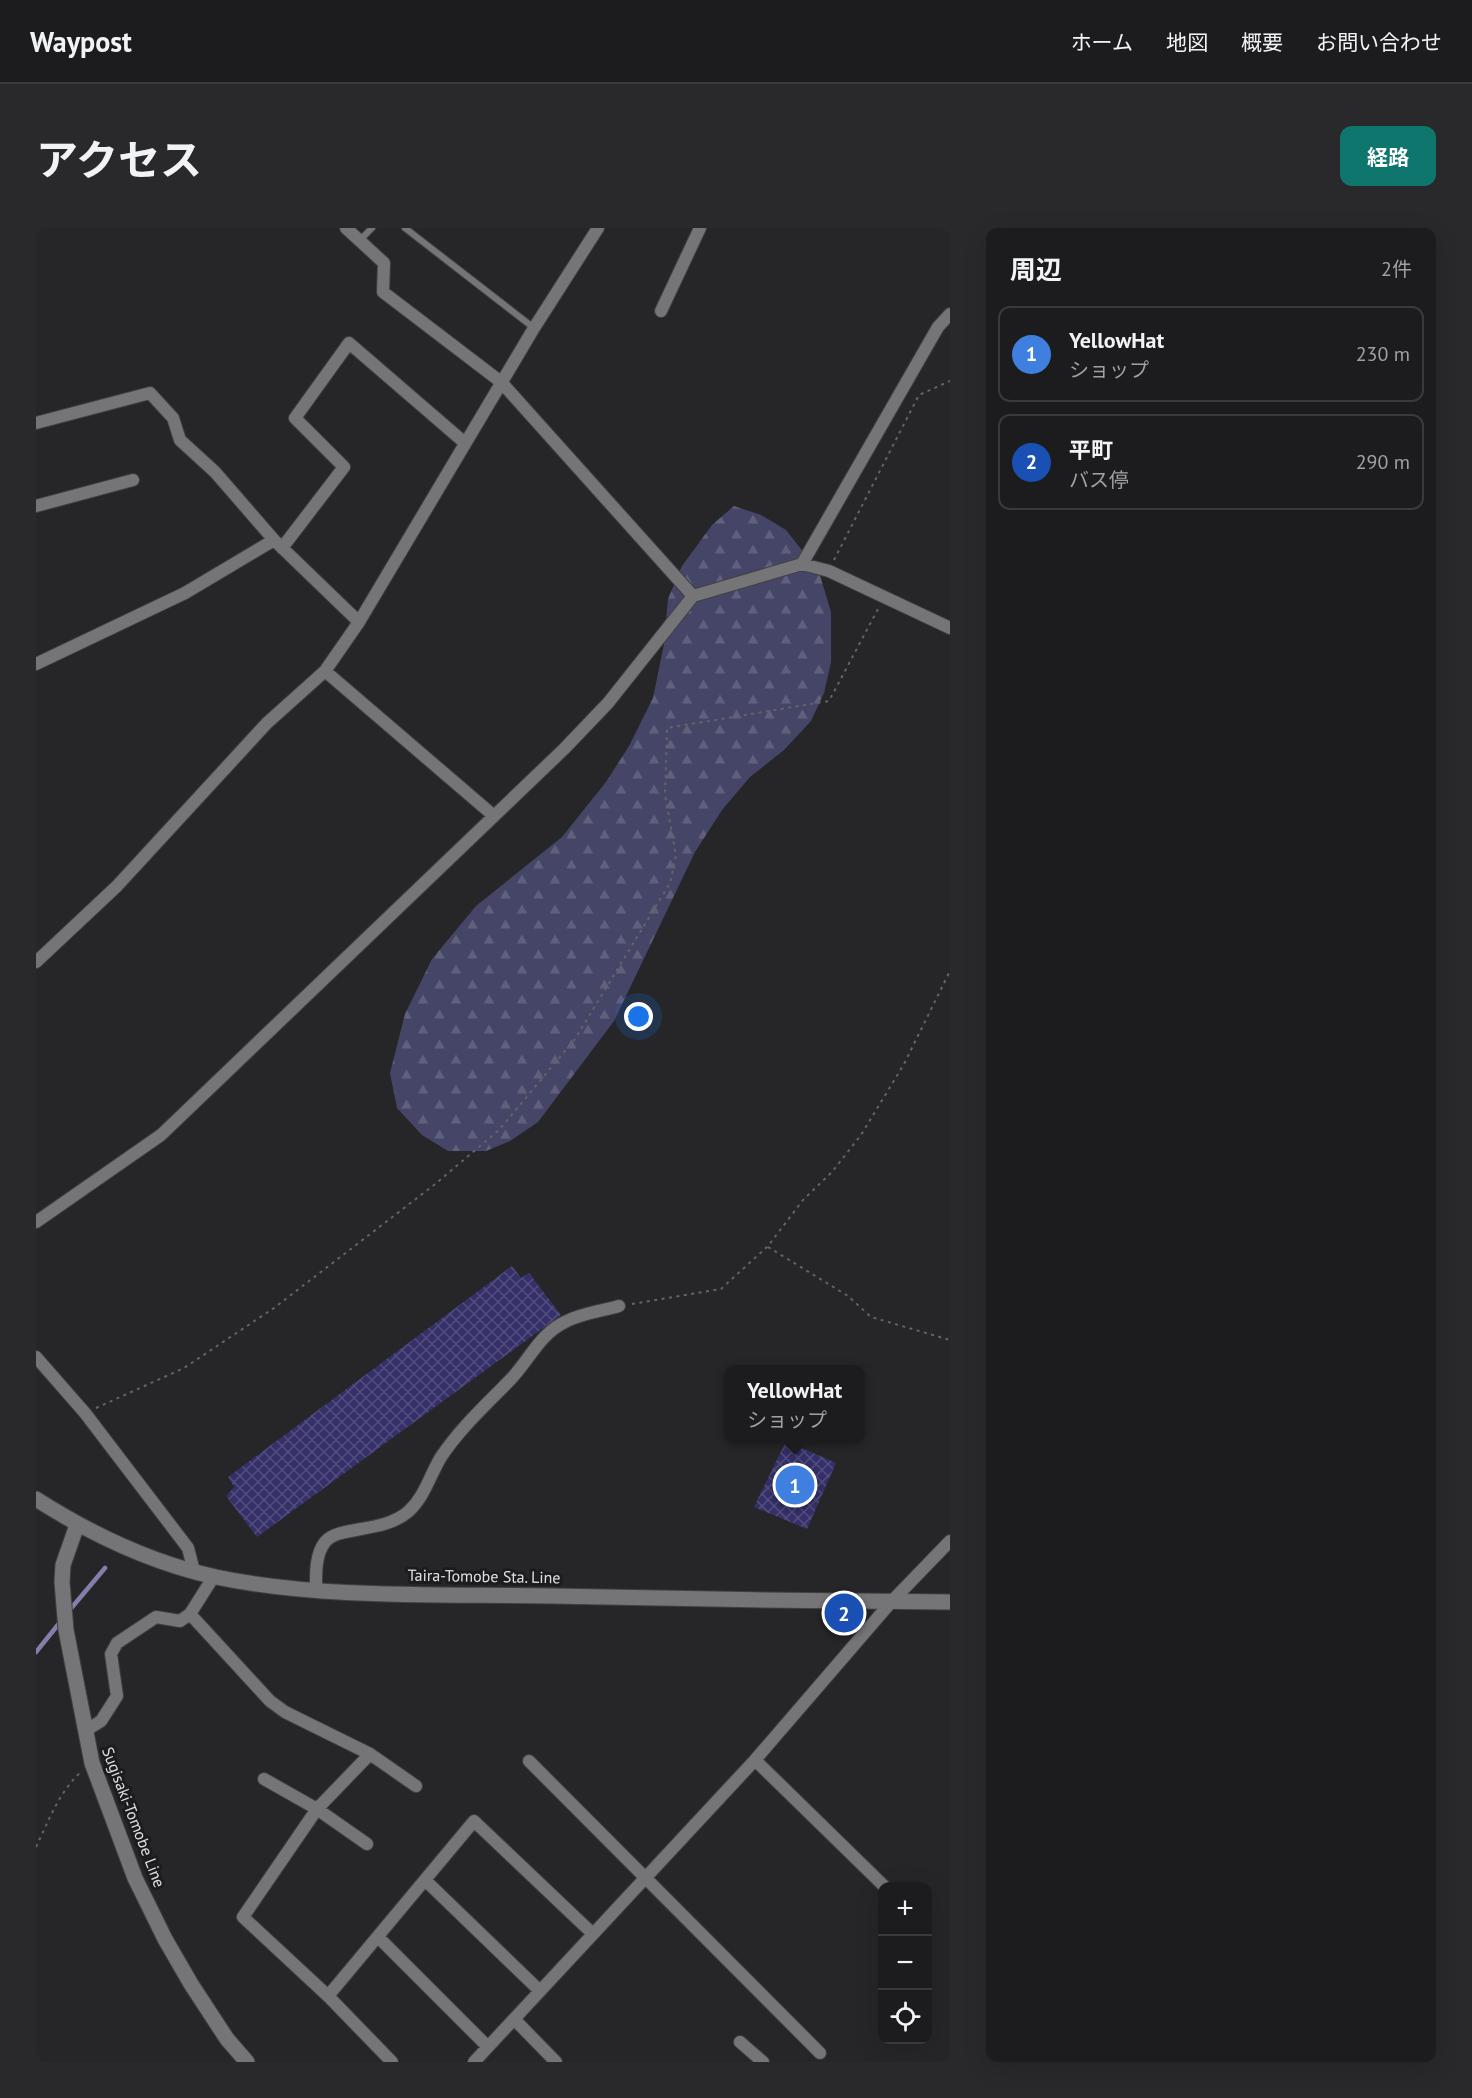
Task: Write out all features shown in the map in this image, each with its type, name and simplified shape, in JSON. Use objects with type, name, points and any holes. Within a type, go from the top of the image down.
[{"type":"main road","name":"Taira-Tomobe Sta. Line","points":[[36,1499],[77,1525],[128,1548],[195,1571],[214,1576],[315,1590],[950,1602]]},
{"type":"main road","name":"Sugisaki-Tomobe Line","points":[[77,1525],[63,1565],[62,1581],[66,1630],[92,1763],[135,1878],[165,1939],[190,1984],[227,2039],[247,2062]]},
{"type":"street","points":[[346,228],[384,263],[382,292],[501,382],[693,596]]},
{"type":"street","points":[[36,962],[117,886],[267,723],[325,670],[359,622],[501,382],[598,228]]},
{"type":"street","points":[[661,311],[700,228]]},
{"type":"street","points":[[802,564],[938,327],[950,314]]},
{"type":"street","points":[[36,664],[185,593],[278,544],[344,467],[295,418],[349,343],[465,443]]},
{"type":"street","points":[[36,423],[150,393],[173,417],[180,440],[215,472],[278,544],[359,622]]},
{"type":"street","points":[[36,506],[133,480]]},
{"type":"street","points":[[36,1222],[161,1135],[494,816],[608,703],[693,596],[802,564],[829,571],[950,628]]},
{"type":"street","points":[[325,670],[494,816]]},
{"type":"street","points":[[315,1590],[317,1560],[325,1542],[333,1535],[345,1531],[395,1522],[411,1509],[425,1490],[440,1458],[473,1415],[512,1378],[548,1333],[567,1320],[619,1306]]},
{"type":"street","points":[[36,1357],[85,1413],[188,1548],[195,1571]]},
{"type":"street","points":[[474,2062],[756,1760],[892,1601],[950,1541]]},
{"type":"street","points":[[85,1731],[101,1721],[117,1696],[111,1654],[117,1643],[156,1617],[180,1621],[190,1614],[214,1576]]},
{"type":"street","points":[[190,1614],[270,1701],[285,1712],[370,1754],[416,1786]]},
{"type":"street","points":[[370,1754],[317,1809],[243,1917],[328,1996],[392,2062]]},
{"type":"street","points":[[756,1760],[879,1882]]},
{"type":"street","points":[[529,1761],[820,2053]]},
{"type":"street","points":[[264,1779],[317,1809],[367,1844]]},
{"type":"street","points":[[328,1996],[474,1821],[593,1934]]},
{"type":"street","points":[[425,1880],[540,1991]]},
{"type":"street","points":[[378,1937],[488,2047]]},
{"type":"street","points":[[514,2019],[556,2062]]},
{"type":"street","points":[[740,2042],[762,2062]]},
{"type":"lane","points":[[359,242],[372,228]]},
{"type":"lane","points":[[405,228],[534,328]]},
{"type":"path","points":[[829,571],[919,395],[950,381]]},
{"type":"path","points":[[85,1413],[184,1368],[274,1308],[434,1185],[499,1130],[575,1039],[670,883],[676,856],[665,795],[667,728],[829,701],[884,597]]},
{"type":"path","points":[[619,1306],[721,1289],[768,1246],[803,1200],[832,1173],[861,1136],[904,1064],[950,971]]},
{"type":"path","points":[[768,1246],[848,1296],[871,1317],[950,1340]]},
{"type":"path","points":[[36,1847],[68,1784],[92,1763]]},
{"type":"green space","points":[[734,506],[761,515],[786,530],[819,572],[831,612],[831,662],[824,693],[811,721],[784,750],[750,777],[722,810],[695,852],[614,1021],[538,1122],[510,1141],[486,1151],[448,1151],[422,1135],[397,1108],[390,1073],[405,1014],[432,959],[476,906],[562,837],[606,782],[629,746],[653,698],[664,644],[668,599],[682,566],[712,525]]},
{"type":"building","points":[[512,1266],[521,1278],[529,1273],[561,1315],[257,1537],[226,1496],[234,1487],[228,1477]]},
{"type":"building","points":[[785,1443],[791,1443],[836,1463],[807,1529],[754,1507]]},
{"type":"waterway","points":[[68,1612],[105,1568]]},
{"type":"waterway","points":[[36,1652],[61,1621]]},
{"type":"place","name":"YellowHat","points":[[795,1485]]},
{"type":"place","name":"平町","points":[[844,1613]]}]
